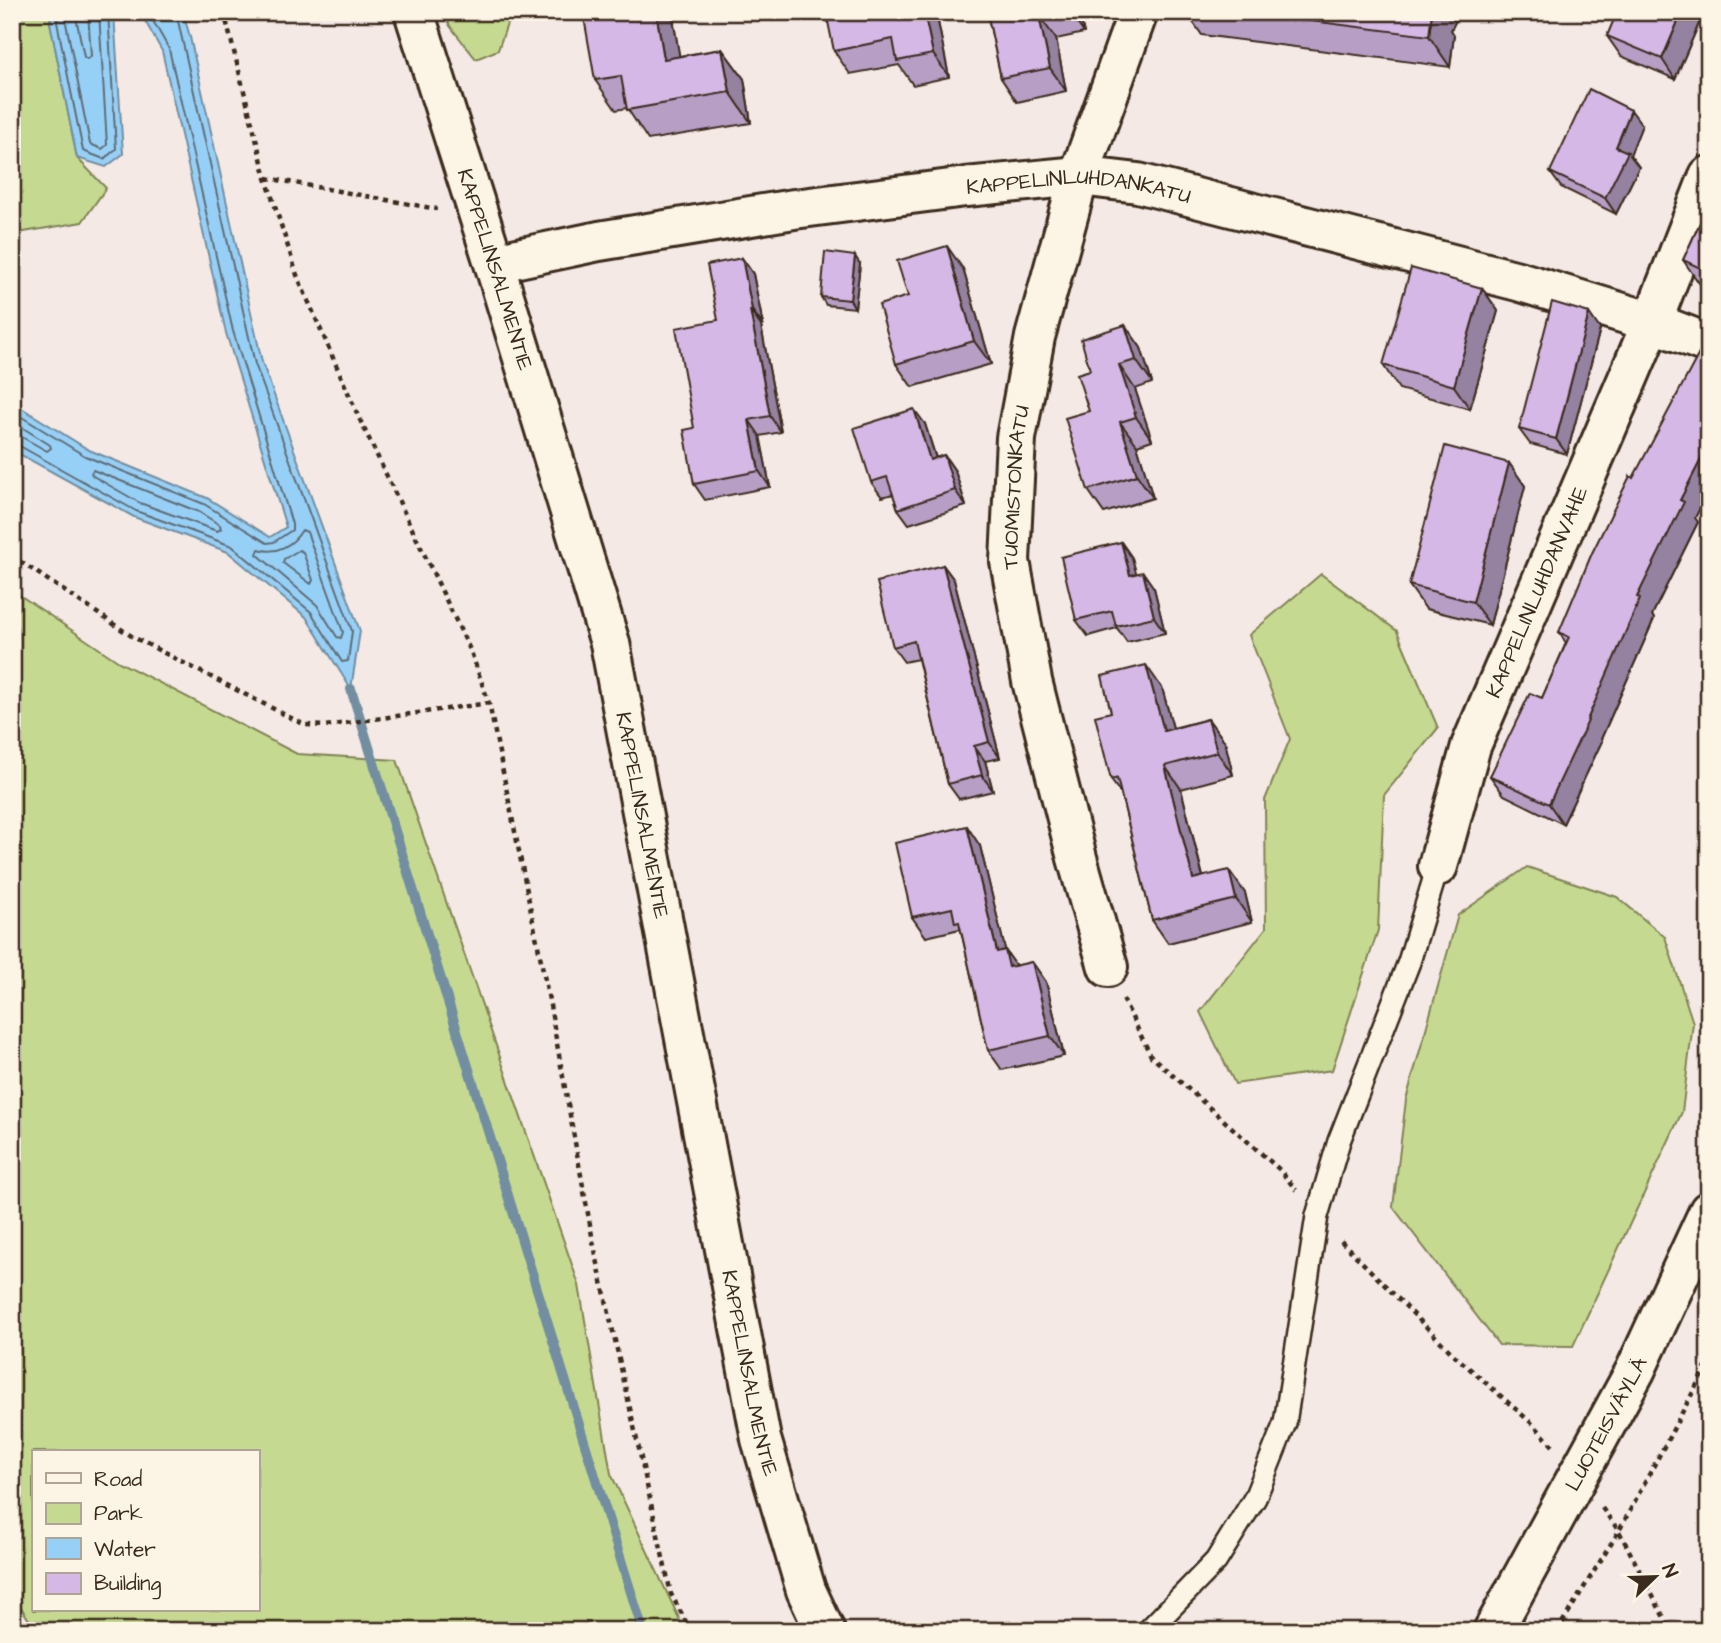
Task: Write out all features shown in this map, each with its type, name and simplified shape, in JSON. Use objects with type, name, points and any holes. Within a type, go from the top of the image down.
[{"type":"street","name":"KAPPELINSALMENTIE","points":[[414,12],[480,217],[610,643],[761,1439],[806,1590],[825,1631]]},
{"type":"street","name":"TUOMISTONKATU","points":[[1108,967],[1032,681],[1010,561],[1016,438],[1035,337],[1079,176],[1138,12]]},
{"type":"street","name":"KAPPELINLUHDANKATU","points":[[494,263],[599,241],[794,209],[1079,176],[1138,183],[1518,281],[1652,322],[1709,344]]},
{"type":"street","points":[[1652,322],[1709,176]]},
{"type":"street","name":"KAPPELINLUHDANVAHE","points":[[1438,866],[1471,746],[1652,322]]},
{"type":"street","name":"LUOTEISVÄYLÄ","points":[[1493,1631],[1635,1371],[1709,1211]]},
{"type":"lane","points":[[1148,1631],[1216,1561],[1255,1498],[1285,1423],[1317,1216],[1339,1142],[1409,962],[1438,866]]},
{"type":"path","points":[[224,12],[266,178],[297,275],[360,420],[471,652],[489,703],[549,1000],[593,1241],[671,1594],[691,1631]]},
{"type":"path","points":[[266,178],[480,217]]},
{"type":"path","points":[[12,556],[133,637],[305,725],[326,726],[489,703]]},
{"type":"path","points":[[1557,1631],[1619,1531],[1709,1362]]},
{"type":"path","points":[[1579,1474],[1619,1531],[1671,1631]]},
{"type":"green space","points":[[12,12],[52,12],[50,22],[77,158],[106,188],[82,222],[12,234]]},
{"type":"green space","points":[[444,12],[508,12],[508,21],[498,50],[476,59],[450,26]]},
{"type":"green space","points":[[1321,574],[1397,631],[1438,728],[1384,795],[1378,930],[1332,1070],[1235,1084],[1200,1012],[1266,928],[1265,800],[1290,739],[1249,635]]},
{"type":"green space","points":[[12,590],[119,662],[297,754],[397,760],[579,1285],[611,1474],[685,1631],[36,1631],[22,1609],[12,1601]]},
{"type":"green space","points":[[1527,867],[1617,897],[1665,937],[1693,1023],[1682,1112],[1573,1346],[1499,1345],[1393,1207],[1406,1100],[1458,915]]},
{"type":"water","points":[[52,12],[116,12],[123,154],[106,167],[77,158],[50,22]]},
{"type":"water","points":[[140,12],[183,12],[262,362],[360,631],[351,689],[306,617],[228,552],[134,517],[12,450],[12,402],[89,450],[207,498],[270,537],[286,527],[226,333],[162,51]]},
{"type":"building","points":[[583,12],[656,12],[664,59],[722,49],[730,92],[627,110],[621,76],[595,80]]},
{"type":"building","points":[[826,12],[924,12],[933,54],[897,61],[893,39],[834,51]]},
{"type":"building","points":[[987,12],[1057,12],[1039,16],[1050,68],[1001,78]]},
{"type":"building","points":[[1240,12],[1432,12],[1429,36]]},
{"type":"building","points":[[1617,12],[1682,12],[1662,59],[1607,36]]},
{"type":"building","points":[[1589,89],[1631,110],[1616,147],[1628,152],[1605,198],[1550,172]]},
{"type":"building","points":[[1709,203],[1709,272],[1683,260]]},
{"type":"building","points":[[947,246],[974,341],[896,364],[879,305],[908,296],[897,261]]},
{"type":"building","points":[[825,252],[855,256],[850,300],[821,297]]},
{"type":"building","points":[[742,258],[770,416],[749,420],[759,471],[694,484],[684,430],[694,428],[676,328],[718,320],[707,265]]},
{"type":"building","points":[[1411,268],[1482,288],[1454,386],[1383,365]]},
{"type":"building","points":[[1552,302],[1589,313],[1556,439],[1519,429]]},
{"type":"building","points":[[1125,325],[1136,360],[1119,365],[1136,417],[1120,422],[1137,475],[1088,490],[1065,418],[1089,411],[1077,374],[1090,370],[1081,339]]},
{"type":"building","points":[[1704,344],[1709,346],[1709,444],[1680,500],[1684,502],[1637,597],[1640,599],[1549,804],[1490,776],[1530,693],[1542,698],[1569,637],[1559,632],[1592,553],[1630,476],[1633,478]]},
{"type":"building","points":[[914,409],[930,460],[944,455],[955,490],[898,509],[887,477],[871,482],[854,428]]},
{"type":"building","points":[[1445,446],[1509,463],[1473,602],[1409,585]]},
{"type":"building","points":[[1121,542],[1130,575],[1143,572],[1154,617],[1116,626],[1112,611],[1076,620],[1061,557]]},
{"type":"building","points":[[943,565],[989,742],[974,746],[982,775],[948,784],[914,641],[893,647],[877,582]]},
{"type":"building","points":[[1146,665],[1164,731],[1208,719],[1217,752],[1165,766],[1193,879],[1229,870],[1236,899],[1152,920],[1117,778],[1111,780],[1095,716],[1111,712],[1102,676]]},
{"type":"building","points":[[967,826],[997,952],[1005,950],[1009,967],[1032,962],[1050,1036],[988,1050],[959,922],[955,923],[952,908],[912,917],[895,843]]},
{"type":"waterway","points":[[351,689],[643,1631]]}]
